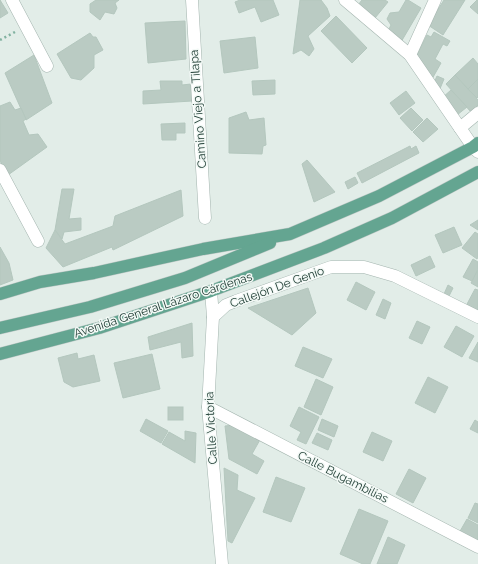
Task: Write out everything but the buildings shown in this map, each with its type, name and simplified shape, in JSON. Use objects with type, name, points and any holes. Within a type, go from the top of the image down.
[{"type":"main road","points":[[0,294],[40,282],[94,273],[202,249],[290,234],[379,196],[476,147]]},
{"type":"main road","name":"Avenida General Lázaro Cárdenas","points":[[0,354],[99,328],[211,291],[324,248],[392,218],[478,172]]},
{"type":"main road","name":"Avenida General Lázaro Cárdenas","points":[[0,328],[90,307],[185,278],[290,234]]},
{"type":"street","points":[[12,0],[47,66]]},
{"type":"street","name":"Camino Viejo a Tilapa","points":[[192,0],[205,218]]},
{"type":"street","points":[[345,0],[410,55],[460,128],[476,147]]},
{"type":"street","points":[[410,55],[436,0]]},
{"type":"street","points":[[460,128],[478,113]]},
{"type":"street","points":[[0,170],[38,241]]},
{"type":"street","name":"Callejón De Genio","points":[[213,317],[226,305],[331,267],[364,267],[395,276],[478,317]]},
{"type":"street","name":"Calle Victoria","points":[[211,291],[213,317],[208,407],[222,564]]},
{"type":"street","name":"Calle Bugambilias","points":[[208,407],[478,547]]}]
